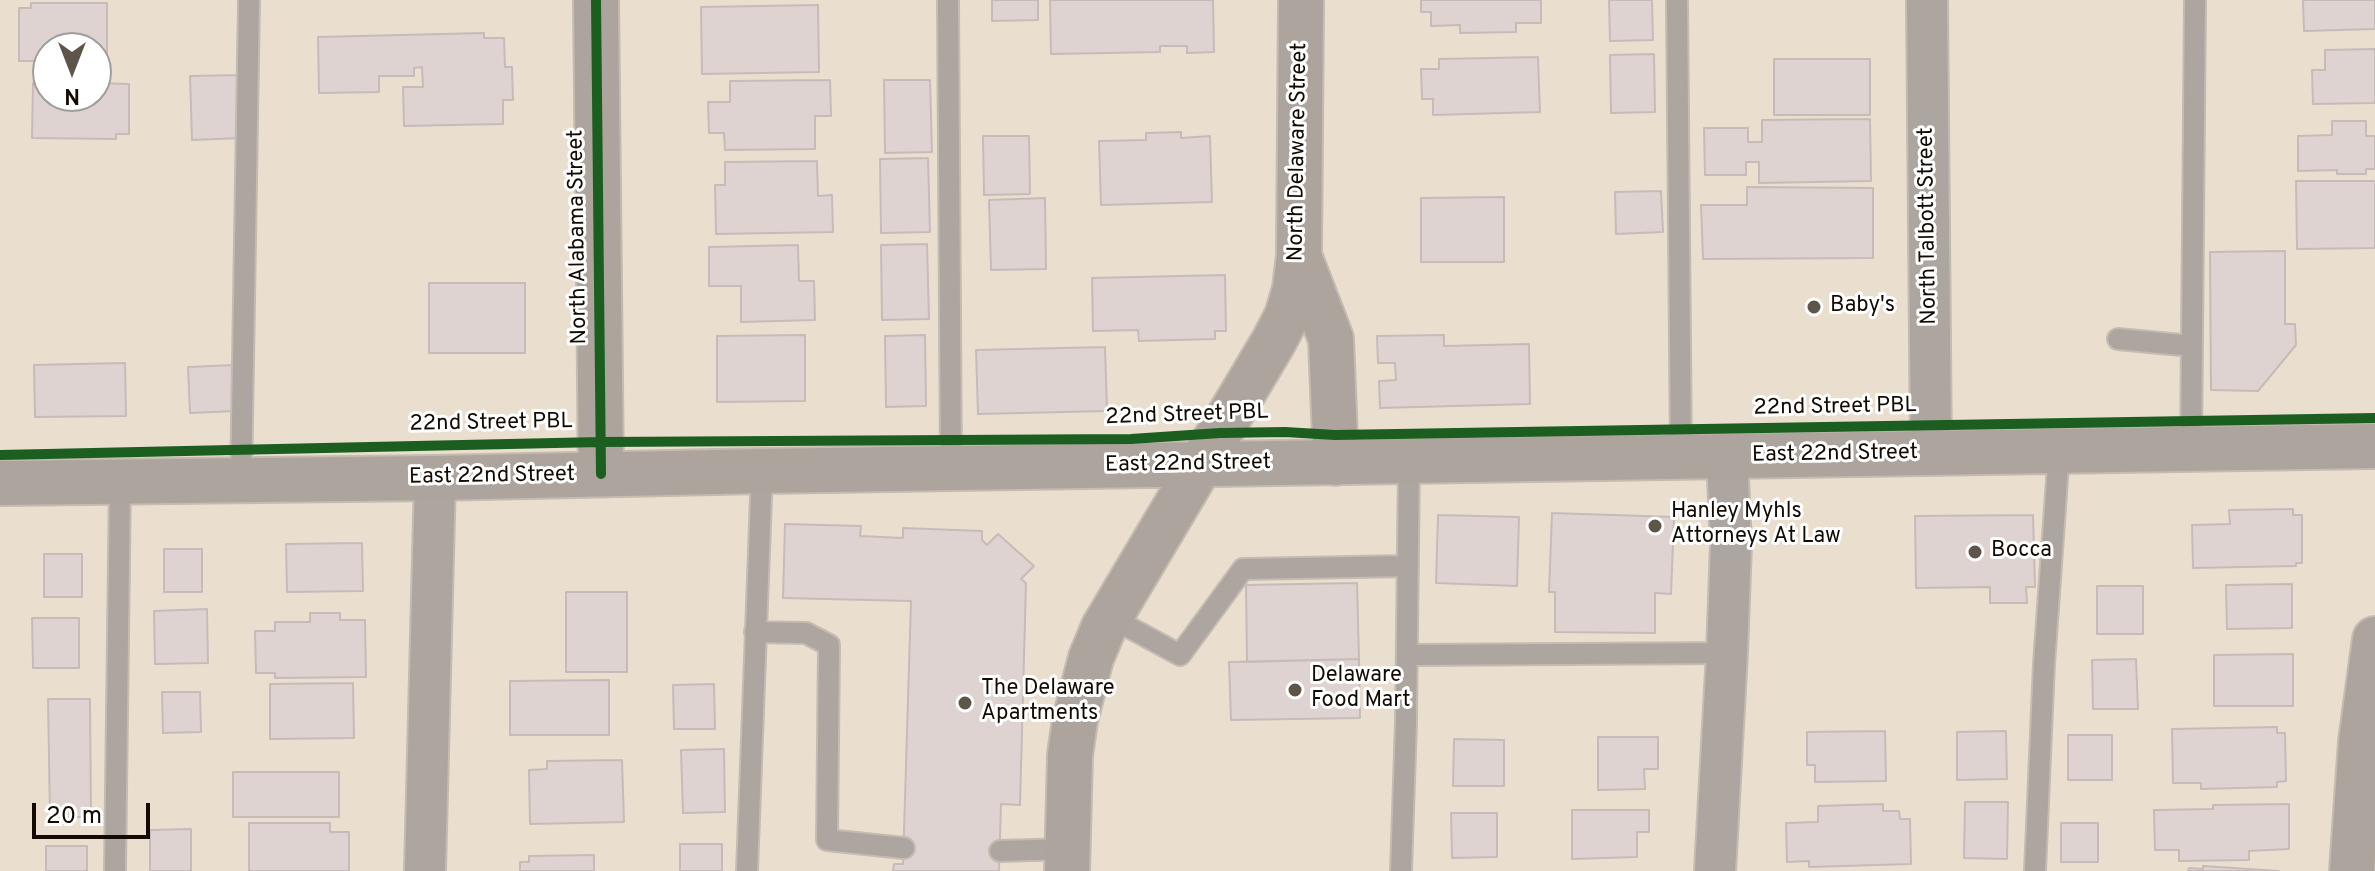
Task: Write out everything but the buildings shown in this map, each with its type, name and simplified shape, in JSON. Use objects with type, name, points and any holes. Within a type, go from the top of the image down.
[{"type":"main road","name":"North Alabama Street","points":[[596,0],[601,474]]},
{"type":"main road","name":"North Delaware Street","points":[[1067,860],[1070,755],[1075,720],[1091,658],[1110,617],[1287,316],[1295,289],[1299,256],[1301,0]]},
{"type":"main road","points":[[1299,256],[1331,339],[1336,463]]},
{"type":"main road","name":"East 22nd Street","points":[[0,483],[2375,446]]},
{"type":"main road","points":[[2352,871],[2361,742],[2375,639]]},
{"type":"street","name":"North Talbott Street","points":[[1927,0],[1931,453]]},
{"type":"street","points":[[1715,871],[1731,523],[1727,457]]},
{"type":"street","points":[[425,871],[435,478]]},
{"type":"lane","points":[[241,481],[249,0]]},
{"type":"lane","points":[[948,0],[951,469]]},
{"type":"lane","points":[[1677,0],[1681,457]]},
{"type":"lane","points":[[2191,449],[2195,0]]},
{"type":"lane","points":[[2118,339],[2192,346]]},
{"type":"lane","points":[[2035,871],[2044,664],[2059,451]]},
{"type":"lane","points":[[1401,871],[1409,462]]},
{"type":"lane","points":[[747,871],[762,471]]},
{"type":"lane","points":[[115,871],[120,481]]},
{"type":"lane","points":[[1110,617],[1180,655],[1243,569],[1408,566]]},
{"type":"lane","points":[[755,632],[806,633],[829,645],[827,840],[904,848]]},
{"type":"lane","points":[[1407,655],[1727,653]]},
{"type":"lane","points":[[1000,851],[1067,860]]},
{"type":"cycle path","points":[[596,0],[601,474]]},
{"type":"cycle path","name":"22nd Street PBL","points":[[0,455],[601,442],[1131,439],[1220,433],[1335,435],[2375,418]]},
{"type":"place","name":"Baby's","points":[[1814,307]]},
{"type":"place","name":"Hanley Myhls Attorneys At Law","points":[[1655,526]]},
{"type":"place","name":"Bocca","points":[[1975,552]]},
{"type":"place","name":"Delaware Food Mart","points":[[1295,690]]},
{"type":"place","name":"The Delaware Apartments","points":[[965,703]]}]
